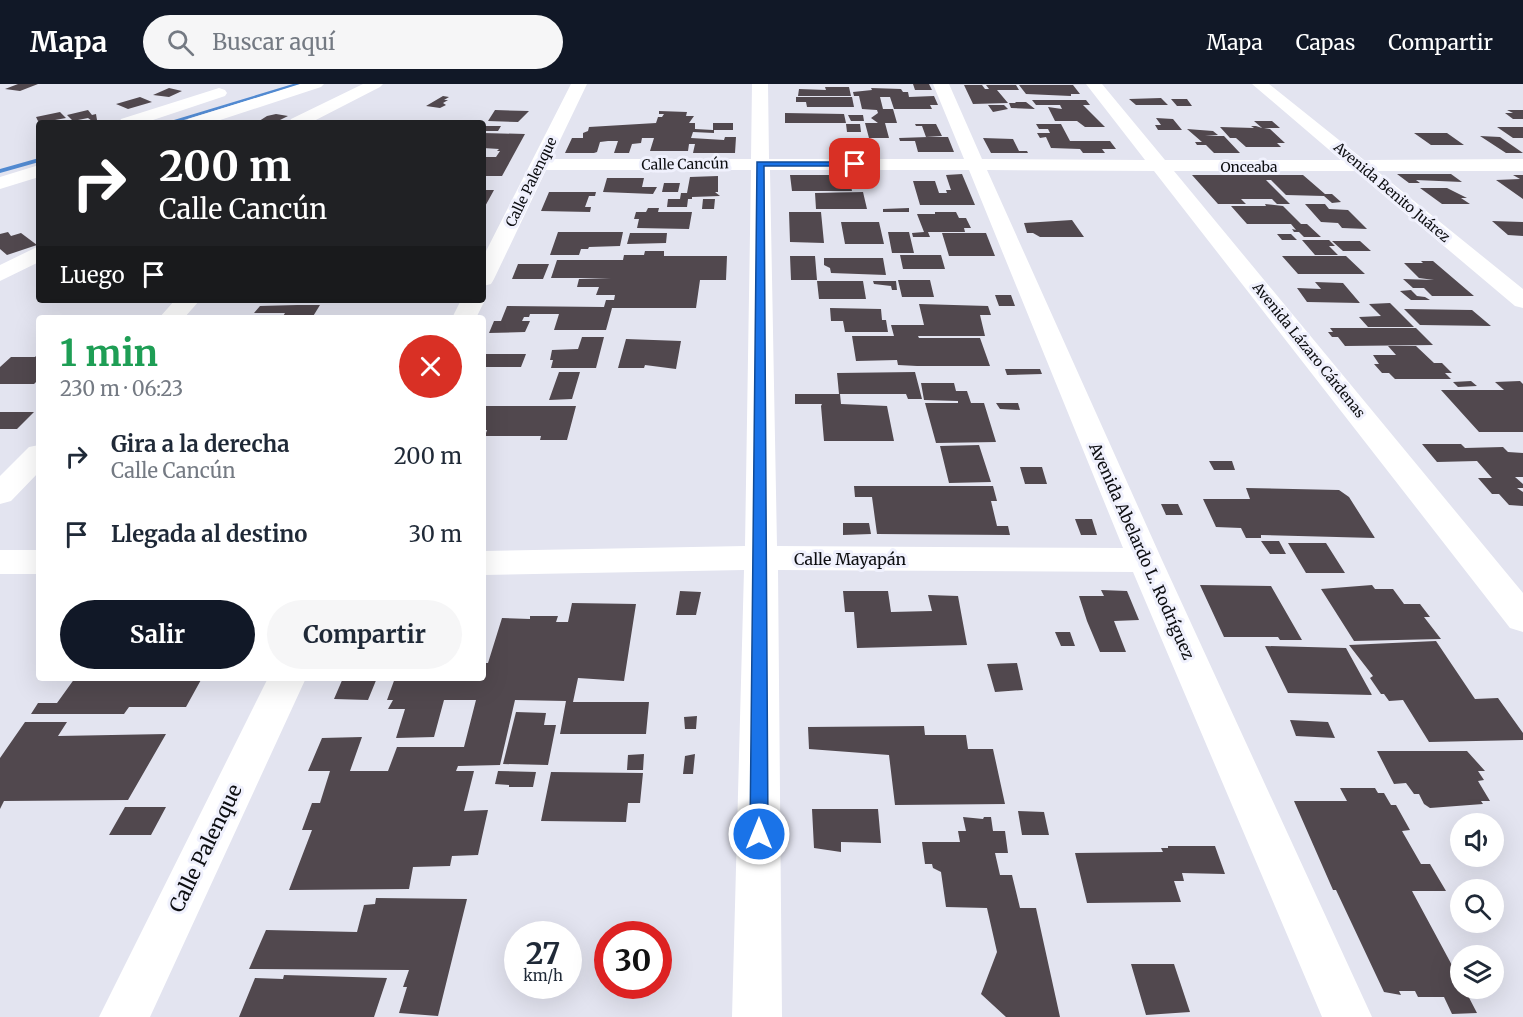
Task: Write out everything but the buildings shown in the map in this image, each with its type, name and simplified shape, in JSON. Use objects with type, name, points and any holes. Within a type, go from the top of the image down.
[{"type":"street","points":[[203,120],[316,84]]},
{"type":"street","points":[[303,120],[375,84]]},
{"type":"street","points":[[363,107],[385,84]]},
{"type":"street","name":"Calle Palenque","points":[[486,273],[579,84]]},
{"type":"street","points":[[758,1017],[761,558],[760,84]]},
{"type":"street","name":"Avenida Abelardo L. Rodríguez","points":[[941,84],[1145,560],[1347,1017]]},
{"type":"street","name":"Avenida Lázaro Cárdenas","points":[[1094,84],[1163,167],[1523,618]]},
{"type":"street","name":"Avenida Benito Juárez","points":[[1260,84],[1523,301]]},
{"type":"street","points":[[136,120],[235,88]]},
{"type":"street","name":"Calle Cancún","points":[[539,165],[760,163],[975,165]]},
{"type":"street","name":"Onceaba","points":[[975,165],[1163,167],[1523,165]]},
{"type":"street","points":[[0,183],[36,172]]},
{"type":"street","points":[[0,274],[36,255]]},
{"type":"street","points":[[174,315],[185,303]]},
{"type":"street","points":[[0,494],[36,457]]},
{"type":"street","name":"Calle Mayapán","points":[[486,563],[761,558],[1145,560]]},
{"type":"street","points":[[0,562],[36,562]]},
{"type":"street","name":"Calle Palenque","points":[[124,1017],[286,681]]},
{"type":"waterway","points":[[177,120],[299,84]]},
{"type":"waterway","points":[[0,171],[36,161]]},
{"type":"route","points":[[759,834],[760,163],[855,164]]}]
